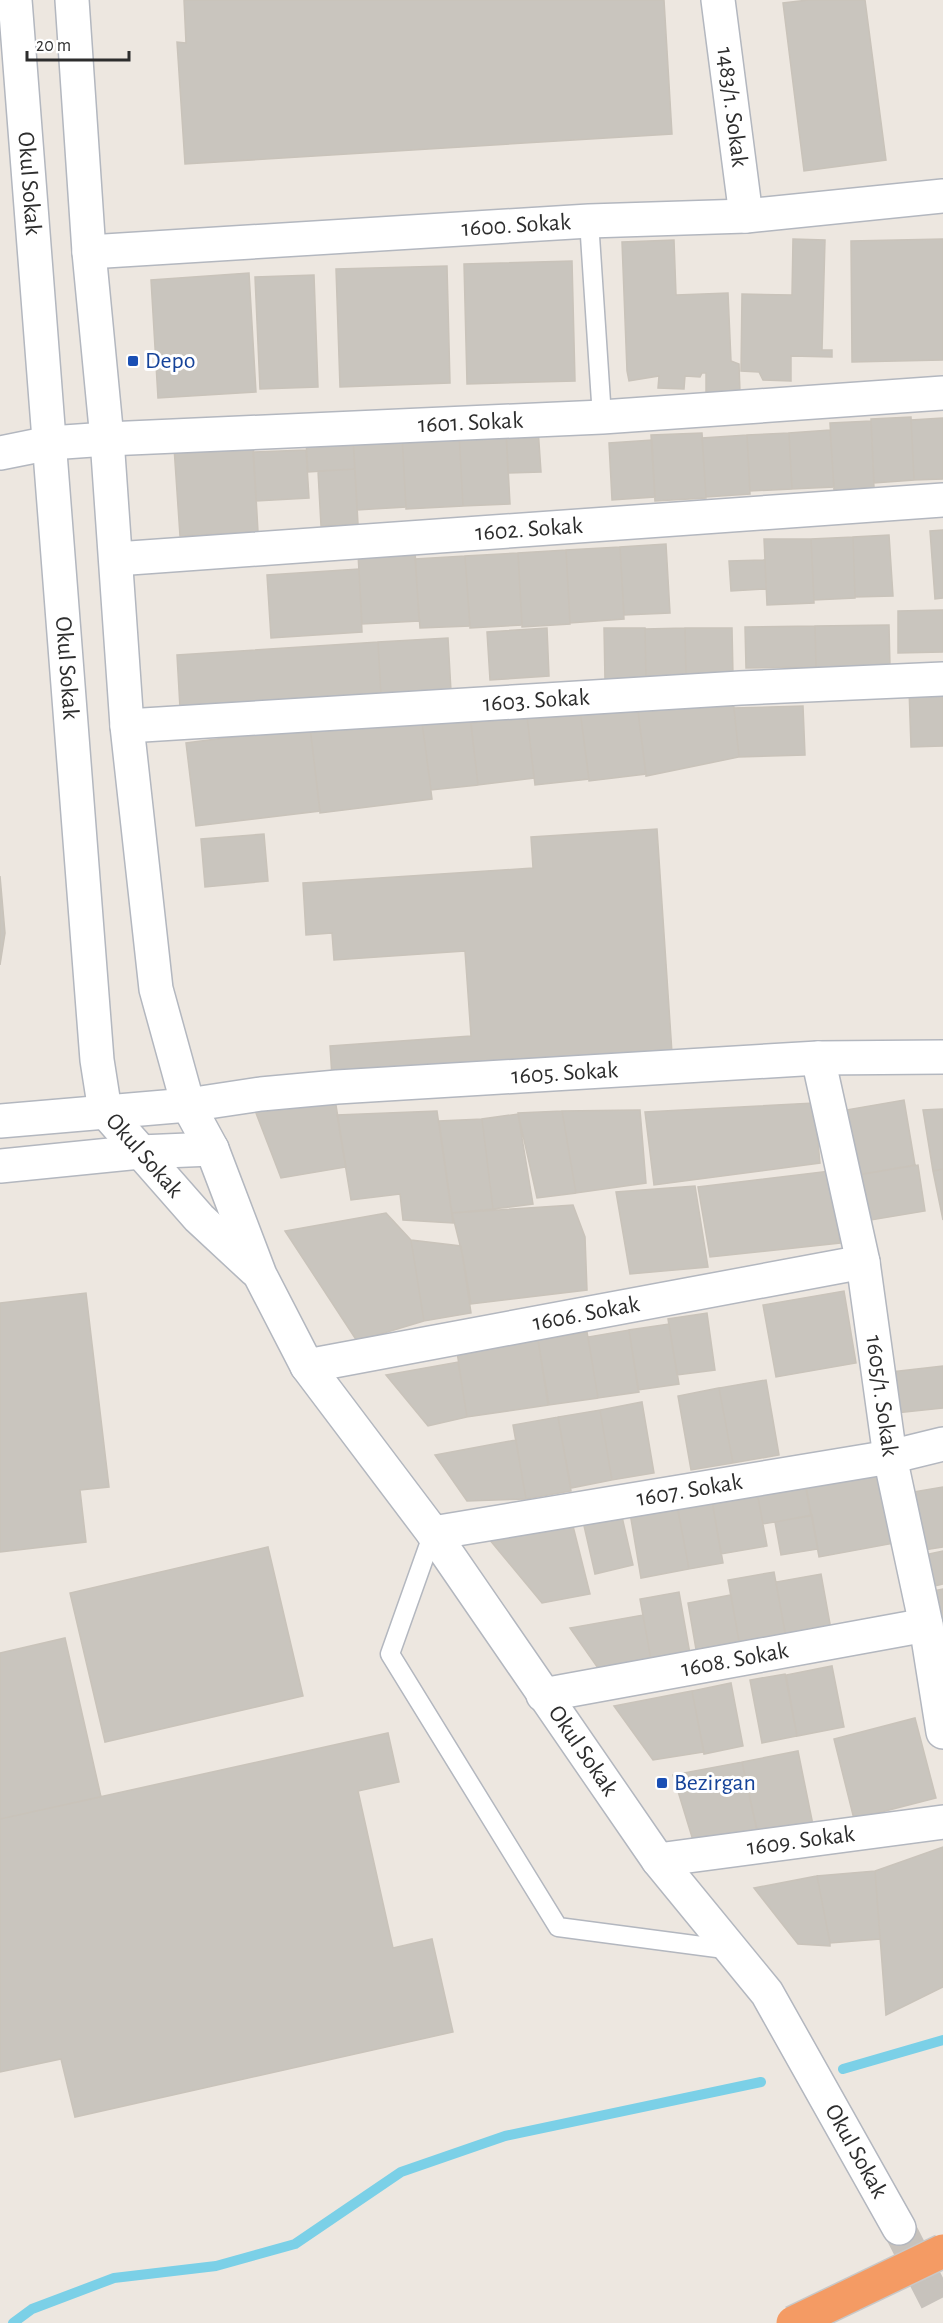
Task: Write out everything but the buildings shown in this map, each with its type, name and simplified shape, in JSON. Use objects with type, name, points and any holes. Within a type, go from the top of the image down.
[{"type":"highway","points":[[793,2323],[943,2251]]},
{"type":"street","name":"Okul Sokak","points":[[15,0],[97,1060],[105,1111],[199,1218],[261,1275]]},
{"type":"street","name":"Okul Sokak","points":[[72,0],[89,252],[107,439],[127,726],[156,989],[188,1105],[212,1149],[261,1275],[307,1366],[433,1533],[658,1860],[767,1993],[899,2228]]},
{"type":"street","name":"1483/1. Sokak","points":[[718,0],[746,216]]},
{"type":"street","name":"1600. Sokak","points":[[89,252],[589,221],[746,216],[943,196]]},
{"type":"street","name":"1601. Sokak","points":[[0,453],[50,443],[107,439],[602,417],[943,393]]},
{"type":"street","name":"1602. Sokak","points":[[116,559],[943,500]]},
{"type":"street","name":"1603. Sokak","points":[[127,726],[740,688],[943,679]]},
{"type":"street","name":"1605. Sokak","points":[[0,1121],[188,1105],[261,1094],[337,1087],[818,1058],[943,1057]]},
{"type":"street","name":"1605/1. Sokak","points":[[818,1058],[863,1262],[890,1456],[926,1625],[943,1732]]},
{"type":"street","points":[[0,1166],[140,1152],[212,1149]]},
{"type":"street","name":"1606. Sokak","points":[[307,1366],[863,1262]]},
{"type":"street","name":"1607. Sokak","points":[[433,1533],[890,1456],[943,1444]]},
{"type":"street","name":"1608. Sokak","points":[[543,1695],[926,1625]]},
{"type":"street","name":"1609. Sokak","points":[[658,1860],[943,1822]]},
{"type":"lane","points":[[589,221],[602,417]]},
{"type":"lane","points":[[433,1533],[390,1654],[558,1927],[732,1950]]},
{"type":"waterway","points":[[843,2069],[943,2040]]},
{"type":"waterway","points":[[13,2323],[32,2309],[114,2278],[216,2266],[295,2244],[401,2172],[505,2136],[761,2082]]},
{"type":"tunnel","points":[[899,2228],[943,2314]]},
{"type":"place","name":"Depo","points":[[133,361]]},
{"type":"place","name":"Bezirgan","points":[[662,1783]]}]
